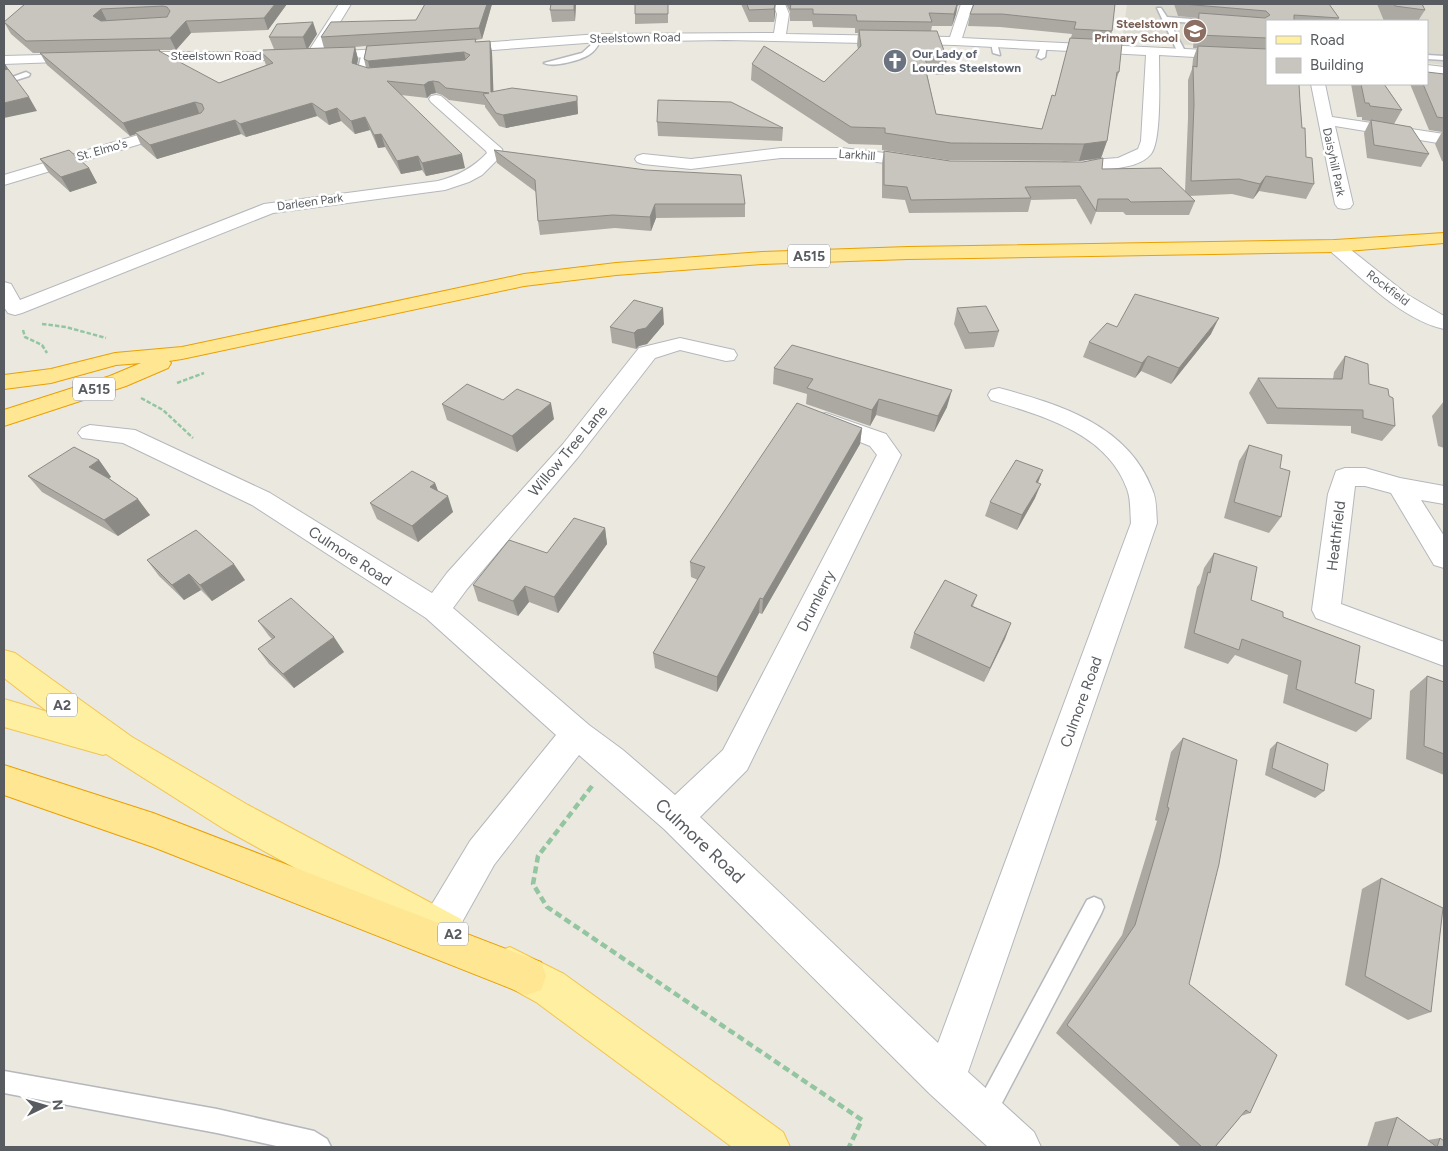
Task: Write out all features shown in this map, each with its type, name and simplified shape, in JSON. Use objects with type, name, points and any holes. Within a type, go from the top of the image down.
[{"type":"highway","name":"A515","points":[[4,382],[51,376],[116,360],[182,353],[524,280],[616,269],[762,258],[908,252],[1335,246],[1444,238]]},
{"type":"highway","name":"A515","points":[[4,419],[28,409],[118,381],[182,353]]},
{"type":"highway","points":[[4,780],[153,830],[527,976]]},
{"type":"main road","name":"A2","points":[[4,662],[121,747],[236,817],[550,988],[768,1147]]},
{"type":"main road","name":"A2","points":[[4,713],[121,747]]},
{"type":"street","points":[[312,56],[344,4]]},
{"type":"street","points":[[778,38],[783,14],[779,4]]},
{"type":"street","points":[[956,41],[963,8]]},
{"type":"street","name":"Steelstown Road","points":[[442,49],[599,38],[725,36],[956,41],[995,48],[1043,51],[1153,50],[1266,57]]},
{"type":"street","points":[[1051,167],[1079,168],[1112,164],[1134,159],[1144,152],[1149,141],[1153,50]]},
{"type":"street","name":"Steelstown Road","points":[[113,57],[312,56],[413,51]]},
{"type":"street","points":[[4,60],[94,57]]},
{"type":"street","points":[[1428,69],[1444,71]]},
{"type":"street","name":"Daisyhill Park","points":[[1318,85],[1344,204]]},
{"type":"street","name":"Darleen Park","points":[[18,317],[270,208],[439,186],[465,179],[480,170],[495,154],[494,150],[436,98]]},
{"type":"street","name":"Daisyhill Park","points":[[1326,120],[1444,139]]},
{"type":"street","name":"St. Elmo's","points":[[4,180],[192,124]]},
{"type":"street","name":"Larkhill","points":[[643,159],[704,164],[781,154],[842,153],[888,157],[937,165]]},
{"type":"street","name":"Rockfield","points":[[1335,246],[1389,291],[1425,316],[1444,324]]},
{"type":"street","points":[[4,288],[18,317]]},
{"type":"street","name":"Willow Tree Lane","points":[[436,610],[457,581],[571,450],[647,353],[680,344],[726,355]]},
{"type":"street","name":"Culmore Road","points":[[945,1079],[1144,523],[1140,490],[1125,462],[1105,439],[1078,423],[999,395]]},
{"type":"street","name":"Drumlerry","points":[[676,817],[735,760],[889,455],[878,440],[806,413]]},
{"type":"street","name":"Culmore Road","points":[[90,432],[127,436],[261,499],[436,610],[578,735],[611,760],[676,817],[945,1079],[1019,1147]]},
{"type":"street","name":"Heathfield","points":[[1400,486],[1366,477],[1345,477],[1341,494],[1326,610],[1444,654]]},
{"type":"street","points":[[1400,486],[1444,495]]},
{"type":"street","points":[[1400,486],[1444,558]]},
{"type":"street","points":[[439,927],[482,853],[561,751],[578,735]]},
{"type":"lane","points":[[1159,9],[1166,19],[1176,45],[1181,51]]},
{"type":"lane","points":[[1166,19],[1220,24]]},
{"type":"lane","points":[[548,63],[583,57],[596,46],[599,38]]},
{"type":"lane","points":[[365,54],[361,74],[371,77],[381,76]]},
{"type":"lane","points":[[1428,57],[1444,58]]},
{"type":"lane","points":[[4,82],[26,74]]},
{"type":"lane","points":[[984,1115],[1094,907]]},
{"type":"lane","points":[[4,1082],[217,1121],[314,1143],[319,1147]]},
{"type":"path","points":[[18,317],[58,324],[85,333],[113,339]]},
{"type":"path","points":[[18,317],[26,337],[42,345],[47,351],[45,359]]},
{"type":"path","points":[[611,760],[538,856],[533,884],[547,907],[862,1120],[850,1147]]},
{"type":"shaded area","name":"Steelstown Primary School","points":[[1127,4],[1444,4],[1444,65],[1428,63],[1428,20],[1266,20],[1266,51],[1122,40]]},
{"type":"building","points":[[25,4],[275,4],[264,18],[186,21],[170,38],[26,41],[4,22]],"holes":[[[167,7],[170,11],[167,17],[101,21],[93,16],[101,9]]]},
{"type":"building","points":[[425,4],[487,4],[479,28],[321,37],[331,22],[416,20]]},
{"type":"building","points":[[551,4],[574,4],[574,10],[550,10]]},
{"type":"building","points":[[635,4],[668,4],[668,14],[635,14]]},
{"type":"building","points":[[747,4],[775,4],[774,9],[749,10]]},
{"type":"building","points":[[791,4],[957,4],[954,14],[929,13],[932,22],[857,21],[856,15],[813,14],[813,9],[790,9]]},
{"type":"building","points":[[974,4],[1115,4],[1112,31],[1074,29],[1076,22],[1002,14],[970,14]]},
{"type":"building","points":[[1183,4],[1329,4],[1339,18],[1294,15],[1294,20],[1266,20],[1266,38],[1198,35],[1199,13],[1265,18],[1270,15],[1266,11]]},
{"type":"building","points":[[1394,4],[1422,4],[1425,10],[1395,6]]},
{"type":"building","points":[[313,22],[303,37],[269,37],[277,24]]},
{"type":"building","points":[[859,30],[937,31],[947,59],[925,59],[928,67],[925,67],[936,114],[1042,129],[1052,95],[1055,96],[1070,38],[1112,40],[1112,42],[1122,43],[1107,141],[1084,144],[951,143],[885,133],[885,128],[851,127],[752,64],[764,46],[824,82],[861,46]]},
{"type":"building","points":[[476,39],[475,42],[490,41],[491,92],[512,88],[577,96],[577,101],[503,115],[496,113],[483,94],[489,93],[446,88],[439,82],[433,81],[424,85],[387,81],[462,154],[422,163],[418,156],[397,161],[381,134],[374,135],[365,117],[351,121],[337,108],[325,112],[312,103],[240,124],[235,120],[150,145],[135,132],[201,113],[204,109],[202,104],[195,102],[123,123],[40,53],[160,50],[219,83],[273,63],[261,52],[263,50],[355,47],[352,63],[368,68],[465,60],[470,55],[464,52],[368,61],[364,59],[367,46]]},
{"type":"building","points":[[1198,46],[1266,49],[1266,85],[1299,85],[1302,128],[1305,128],[1306,157],[1312,158],[1314,184],[1266,176],[1260,184],[1239,179],[1191,181],[1194,104],[1193,66],[1197,67]]},
{"type":"building","points":[[8,69],[29,97],[4,103],[4,70]]},
{"type":"building","points":[[1428,72],[1444,74],[1444,118],[1437,117],[1423,85],[1428,85]]},
{"type":"building","points":[[1361,85],[1385,85],[1402,110],[1370,106],[1369,103],[1365,103]]},
{"type":"building","points":[[658,100],[731,102],[783,128],[657,122]]},
{"type":"building","points":[[1371,120],[1411,127],[1429,154],[1374,145]]},
{"type":"building","points":[[69,150],[89,168],[61,177],[40,159]]},
{"type":"building","points":[[494,150],[646,170],[741,175],[745,204],[655,204],[650,217],[613,215],[538,221],[535,180]]},
{"type":"building","points":[[884,151],[950,161],[1083,162],[1103,158],[1102,169],[1161,168],[1195,201],[1131,202],[1128,199],[1098,199],[1096,211],[1080,186],[1025,187],[1031,198],[911,200],[907,187],[884,185]]},
{"type":"building","points":[[1135,294],[1219,318],[1179,368],[1148,356],[1142,363],[1089,342],[1107,323],[1117,327]]},
{"type":"building","points":[[634,300],[663,308],[646,328],[637,330],[634,333],[610,327]]},
{"type":"building","points":[[986,306],[999,331],[969,333],[957,308]]},
{"type":"building","points":[[792,345],[952,390],[938,416],[879,399],[872,410],[807,388],[813,379],[774,368]]},
{"type":"building","points":[[1345,356],[1368,364],[1369,384],[1388,389],[1389,396],[1393,398],[1395,426],[1363,418],[1363,410],[1277,408],[1258,378],[1342,379]]},
{"type":"building","points":[[467,384],[503,400],[517,389],[551,403],[512,436],[442,404]]},
{"type":"building","points":[[797,403],[862,428],[763,599],[760,598],[717,677],[653,653],[705,567],[690,562]]},
{"type":"building","points":[[1249,445],[1282,455],[1280,468],[1290,471],[1281,517],[1234,502]]},
{"type":"building","points":[[74,447],[99,460],[89,467],[138,499],[104,520],[28,476]]},
{"type":"building","points":[[1016,460],[1043,470],[1036,482],[1041,484],[1022,515],[990,502]]},
{"type":"building","points":[[412,471],[435,483],[430,487],[448,496],[412,526],[370,503]]},
{"type":"building","points":[[574,518],[605,528],[554,597],[525,586],[513,601],[473,585],[509,540],[547,553]]},
{"type":"building","points":[[196,530],[234,564],[200,585],[189,574],[172,585],[147,560]]},
{"type":"building","points":[[1214,553],[1257,567],[1251,600],[1283,612],[1283,617],[1360,646],[1355,683],[1374,690],[1371,719],[1296,689],[1301,661],[1242,639],[1239,650],[1194,633]]},
{"type":"building","points":[[945,580],[977,595],[971,606],[1011,623],[990,668],[914,633]]},
{"type":"building","points":[[291,598],[334,637],[283,674],[258,649],[275,637],[258,621]]},
{"type":"building","points":[[1427,676],[1444,682],[1444,754],[1424,746]]},
{"type":"building","points":[[1183,738],[1237,760],[1219,864],[1189,984],[1277,1055],[1250,1113],[1246,1110],[1215,1147],[1202,1147],[1067,1025],[1135,925],[1169,808],[1167,807]]},
{"type":"building","points":[[1277,742],[1328,764],[1324,791],[1272,768]]},
{"type":"building","points":[[1381,878],[1443,908],[1431,1012],[1365,976]]},
{"type":"building","points":[[1397,1117],[1437,1147],[1387,1147]]},
{"type":"building","points":[[1440,1138],[1444,1141],[1444,1147],[1437,1147]]},
{"type":"place","name":"Steelstown Primary School","points":[[1195,31]]},
{"type":"place","name":"Our Lady of Lourdes Steelstown","points":[[895,61]]}]
